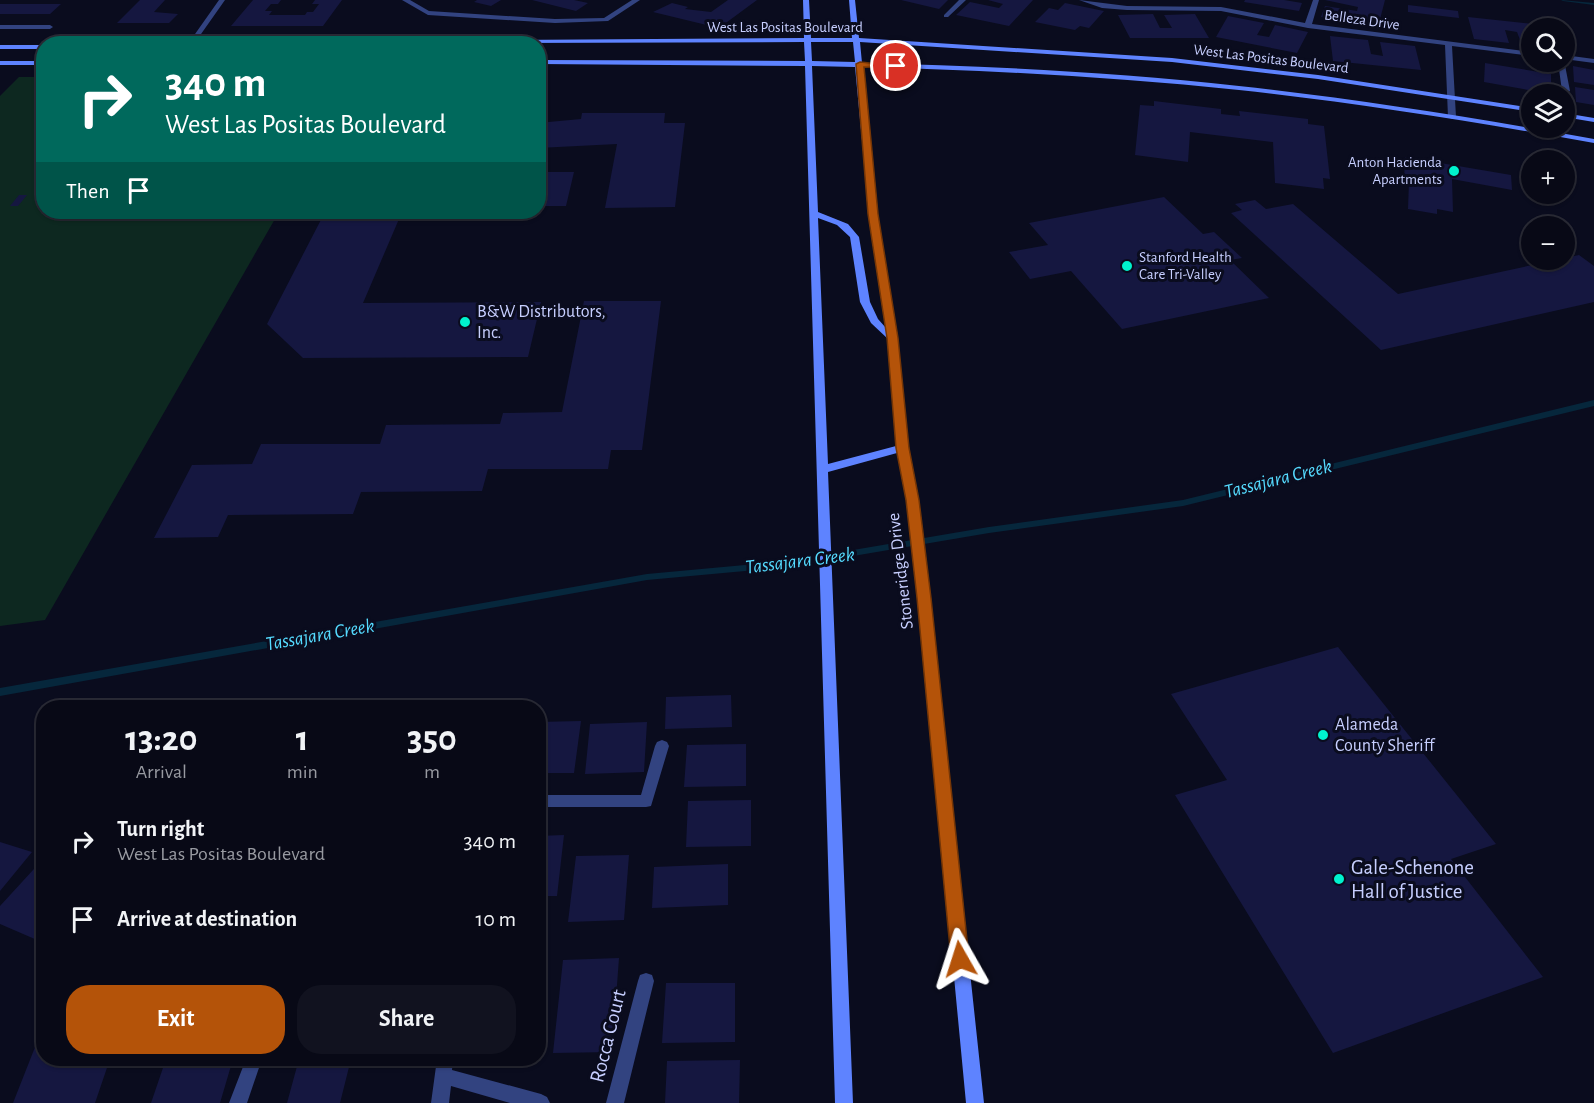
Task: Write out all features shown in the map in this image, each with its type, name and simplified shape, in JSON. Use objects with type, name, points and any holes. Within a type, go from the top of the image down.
[{"type":"main road","points":[[806,0],[844,1103]]},
{"type":"main road","name":"Stoneridge Drive","points":[[852,0],[873,214],[893,338],[902,448],[913,504],[924,598],[975,1103]]},
{"type":"main road","name":"West Las Positas Boulevard","points":[[546,41],[856,40],[1172,60],[1521,108]]},
{"type":"main road","points":[[0,47],[36,47]]},
{"type":"main road","name":"West Las Positas Boulevard","points":[[546,62],[860,64],[1118,76],[1316,98],[1452,117],[1594,141]]},
{"type":"main road","points":[[0,63],[36,63]]},
{"type":"main road","points":[[1575,117],[1594,120]]},
{"type":"main road","points":[[813,213],[844,226],[853,234],[858,243],[863,299],[879,328],[893,338]]},
{"type":"main road","points":[[821,470],[902,448]]},
{"type":"street","points":[[196,36],[222,0]]},
{"type":"street","points":[[405,0],[428,13],[555,21],[606,20],[637,0]]},
{"type":"street","points":[[946,16],[963,0]]},
{"type":"street","name":"Belleza Drive","points":[[1082,0],[1102,6],[1150,3],[1221,9],[1308,26],[1521,53]]},
{"type":"street","points":[[1308,26],[1316,0]]},
{"type":"street","points":[[0,27],[50,27]]},
{"type":"street","points":[[1448,44],[1452,117]]},
{"type":"street","points":[[1575,59],[1594,62]]},
{"type":"street","points":[[546,801],[646,801],[662,746]]},
{"type":"street","name":"Rocca Court","points":[[615,1103],[646,981]]},
{"type":"street","points":[[238,1103],[251,1066]]},
{"type":"street","points":[[440,1103],[444,1068],[541,1103]]},
{"type":"green space","points":[[19,77],[36,77],[36,219],[275,219],[45,620],[0,626],[0,96]]},
{"type":"building","points":[[140,0],[165,0],[154,12],[178,14],[169,23],[117,23]]},
{"type":"building","points":[[253,0],[281,0],[278,4],[271,4],[265,11],[272,11],[269,15],[305,15],[307,12],[313,12],[319,4],[312,4],[315,0],[342,0],[323,26],[231,26]]},
{"type":"building","points":[[501,0],[491,6],[474,2]]},
{"type":"building","points":[[532,0],[574,0],[588,3],[576,11]]},
{"type":"building","points":[[728,0],[757,0],[719,28],[653,12],[672,3],[688,7],[685,9],[711,12]]},
{"type":"building","points":[[901,0],[948,0],[939,9]]},
{"type":"building","points":[[988,0],[1033,0],[1009,26],[956,15],[970,2],[999,8],[1003,4]]},
{"type":"building","points":[[1245,0],[1284,0],[1302,3],[1299,11],[1244,2]]},
{"type":"building","points":[[1325,0],[1385,0],[1378,27],[1321,17],[1325,6],[1357,11],[1358,7]]},
{"type":"building","points":[[1065,3],[1104,11],[1089,28],[1080,26],[1075,30],[1035,22],[1049,8],[1058,10]]},
{"type":"building","points":[[0,4],[61,4],[50,14],[0,14]]},
{"type":"building","points":[[1408,5],[1458,11],[1459,18],[1408,12]]},
{"type":"building","points":[[1153,14],[1160,28],[1172,28],[1164,15],[1195,14],[1209,38],[1130,38],[1118,15]]},
{"type":"building","points":[[1228,16],[1264,23],[1257,35],[1269,37],[1275,25],[1308,32],[1297,53],[1216,37]]},
{"type":"building","points":[[1468,17],[1521,23],[1521,42],[1517,32],[1505,30],[1509,43],[1474,39]]},
{"type":"building","points":[[1330,36],[1368,40],[1371,54],[1383,56],[1380,42],[1415,46],[1421,70],[1333,61]]},
{"type":"building","points":[[1485,63],[1521,69],[1521,72],[1551,74],[1551,84],[1521,84],[1521,89],[1484,82]]},
{"type":"building","points":[[1575,66],[1594,70],[1594,85],[1574,82]]},
{"type":"building","points":[[1575,87],[1594,90],[1594,105],[1576,102]]},
{"type":"building","points":[[1154,101],[1221,109],[1221,114],[1240,116],[1239,111],[1308,119],[1308,124],[1324,126],[1330,179],[1323,178],[1324,189],[1275,183],[1273,142],[1190,132],[1188,162],[1135,155],[1140,105],[1154,106]]},
{"type":"building","points":[[582,113],[665,113],[664,123],[685,123],[675,207],[605,208],[617,144],[546,148],[546,122],[581,119]]},
{"type":"building","points":[[1405,157],[1511,175],[1512,190],[1452,179],[1453,212],[1437,209],[1437,214],[1408,209],[1409,181],[1404,181]]},
{"type":"building","points":[[546,172],[574,172],[566,206],[546,206]]},
{"type":"building","points":[[19,195],[27,195],[18,206],[10,206]]},
{"type":"building","name":"Stanford Health Care Tri-Valley","points":[[1164,197],[1203,234],[1214,232],[1242,258],[1230,260],[1269,298],[1122,329],[1071,271],[1030,279],[1009,252],[1048,245],[1029,223]]},
{"type":"building","points":[[1255,200],[1266,209],[1293,204],[1398,294],[1521,267],[1521,270],[1575,270],[1575,256],[1579,255],[1594,266],[1594,302],[1381,350],[1231,213],[1242,210],[1235,204]]},
{"type":"building","points":[[321,219],[399,219],[363,303],[541,302],[528,357],[303,358],[267,324]]},
{"type":"building","points":[[584,301],[661,301],[642,450],[611,450],[608,469],[488,469],[482,491],[361,492],[353,514],[228,515],[218,537],[154,538],[192,465],[252,464],[261,444],[380,444],[386,425],[500,424],[503,413],[562,412]]},
{"type":"building","points":[[1338,647],[1496,844],[1451,859],[1543,977],[1333,1053],[1175,795],[1227,780],[1171,694]]},
{"type":"building","points":[[731,695],[732,727],[665,729],[666,697]]},
{"type":"building","points":[[581,721],[574,773],[546,773],[546,722]]},
{"type":"building","points":[[647,722],[644,772],[585,774],[590,724]]},
{"type":"building","points":[[746,744],[746,786],[684,787],[687,745]]},
{"type":"building","points":[[751,800],[751,846],[686,847],[688,801]]},
{"type":"building","points":[[564,835],[557,896],[546,896],[546,836]]},
{"type":"building","points":[[0,842],[32,852],[0,891]]},
{"type":"building","points":[[629,855],[624,920],[568,922],[576,856]]},
{"type":"building","points":[[728,864],[728,905],[652,908],[654,867]]},
{"type":"building","points":[[36,867],[36,940],[0,924],[0,906]]},
{"type":"building","points":[[619,958],[612,1052],[553,1053],[563,960]]},
{"type":"building","points":[[666,983],[735,983],[735,1042],[662,1043]]},
{"type":"building","points":[[36,1045],[36,1066],[108,1066],[95,1103],[13,1103]]},
{"type":"building","points":[[740,1060],[739,1103],[665,1103],[667,1061]]},
{"type":"building","points":[[164,1066],[231,1066],[220,1103],[151,1103]]},
{"type":"building","points":[[297,1066],[349,1066],[340,1103],[287,1103]]},
{"type":"waterway","points":[[1563,0],[1594,4]]},
{"type":"waterway","name":"Tassajara Creek","points":[[0,692],[647,577],[788,564],[989,530],[1183,503],[1594,403]]},
{"type":"place","name":"Anton Hacienda Apartments","points":[[1454,171]]},
{"type":"place","name":"Stanford Health Care Tri-Valley","points":[[1127,266]]},
{"type":"place","name":"B&W Distributors, Inc.","points":[[465,322]]},
{"type":"place","name":"Alameda County Sheriff","points":[[1323,735]]},
{"type":"place","name":"Gale-Schenone Hall of Justice","points":[[1339,879]]},
{"type":"route","points":[[896,66],[860,64],[874,202],[873,214],[893,338],[902,448],[912,500],[924,598],[960,959]]}]
